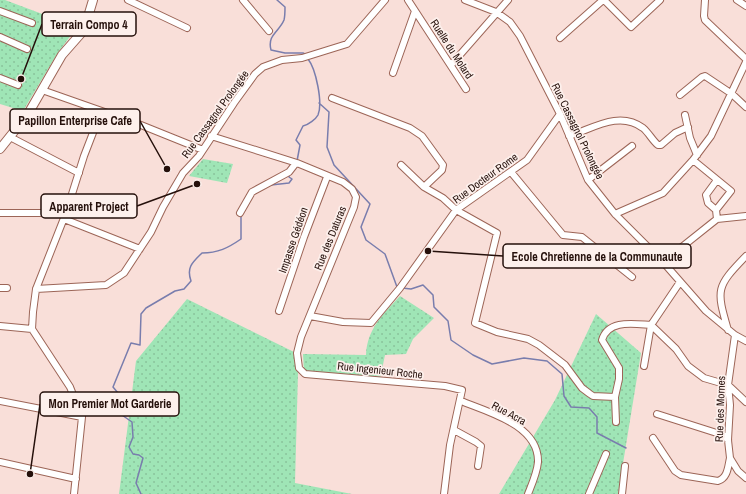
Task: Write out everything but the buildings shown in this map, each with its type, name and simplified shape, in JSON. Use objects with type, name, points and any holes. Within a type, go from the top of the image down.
[{"type":"street","points":[[0,149],[28,114],[62,56],[84,30],[93,0]]},
{"type":"street","points":[[128,0],[187,28]]},
{"type":"street","points":[[243,0],[269,31]]},
{"type":"street","name":"Rue Cassagnol Prolongée","points":[[36,289],[106,285],[124,273],[151,232],[163,207],[183,173],[203,150],[234,103],[259,70],[282,60],[302,58],[347,44],[385,0]]},
{"type":"street","name":"Ruelle du Molard","points":[[408,0],[466,89]]},
{"type":"street","name":"Rue Cassagnol Prolongée","points":[[465,0],[496,12],[510,22],[520,36],[560,114],[588,180],[615,214],[663,262],[706,311],[728,330],[746,341]]},
{"type":"street","points":[[451,65],[508,0]]},
{"type":"street","points":[[560,38],[603,0],[631,27],[660,0]]},
{"type":"street","points":[[615,214],[663,192],[695,157],[711,136],[732,94],[746,61],[706,20],[704,16],[706,0]]},
{"type":"street","points":[[737,0],[746,6]]},
{"type":"street","points":[[393,73],[415,10]]},
{"type":"street","points":[[0,11],[32,23]]},
{"type":"street","points":[[0,37],[27,48]]},
{"type":"street","points":[[680,95],[705,76],[732,94],[746,107]]},
{"type":"street","points":[[0,78],[18,85]]},
{"type":"street","points":[[42,90],[101,112],[136,123],[203,150]]},
{"type":"street","points":[[332,98],[410,128],[418,133],[443,165],[442,170],[424,187]]},
{"type":"street","points":[[74,494],[82,417],[70,388],[32,329],[36,289],[65,216],[101,112]]},
{"type":"street","name":"Rue Docteur Rome","points":[[310,316],[343,322],[371,324],[400,288],[456,210],[527,160],[560,114]]},
{"type":"street","points":[[685,115],[695,157],[730,191],[716,210]]},
{"type":"street","points":[[569,136],[602,123],[619,121],[643,129],[658,145],[661,145],[674,133],[688,127]]},
{"type":"street","name":"Rue des Daturas","points":[[211,136],[296,163],[327,177],[343,182],[352,189],[356,197],[354,207],[310,316],[297,353],[299,368]]},
{"type":"street","points":[[10,137],[79,173]]},
{"type":"street","points":[[588,180],[632,146]]},
{"type":"street","points":[[240,213],[252,192],[289,172],[296,163]]},
{"type":"street","points":[[401,166],[424,187],[443,198],[456,210],[498,233],[475,323],[497,332],[528,339],[539,345],[565,365],[582,388],[590,394],[593,396],[615,397]]},
{"type":"street","points":[[511,172],[563,235],[582,237],[632,277]]},
{"type":"street","name":"Impasse Gédéon","points":[[280,312],[304,237],[327,177]]},
{"type":"street","points":[[717,180],[706,195],[708,203],[716,210],[717,219]]},
{"type":"street","points":[[0,213],[65,216],[140,249]]},
{"type":"street","points":[[663,262],[717,219],[746,216]]},
{"type":"street","points":[[728,330],[719,294],[725,278],[746,256]]},
{"type":"street","points":[[644,366],[651,325],[680,282]]},
{"type":"street","points":[[616,422],[615,397],[619,379],[619,368],[603,344],[603,336],[606,330],[616,325],[651,325],[676,349],[688,366],[704,378],[728,385],[746,402]]},
{"type":"street","points":[[0,326],[32,329]]},
{"type":"street","name":"Rue des Mornes","points":[[735,335],[728,385],[730,405],[728,440],[730,458],[738,471],[746,478]]},
{"type":"street","name":"Rue Ingenieur Roche","points":[[299,368],[305,374],[445,386],[462,390],[461,401]]},
{"type":"street","points":[[0,401],[82,417]]},
{"type":"street","points":[[444,494],[450,445],[461,401]]},
{"type":"street","name":"Rue Acra","points":[[461,401],[520,428],[534,444],[538,462],[535,476],[528,494]]},
{"type":"street","points":[[657,414],[723,435],[728,440]]},
{"type":"street","points":[[454,430],[481,446],[478,466]]},
{"type":"street","points":[[653,438],[675,471],[687,477],[718,481],[723,480],[726,476],[730,458]]},
{"type":"street","points":[[589,494],[606,454]]},
{"type":"street","points":[[0,462],[76,480]]},
{"type":"street","points":[[622,494],[625,466]]},
{"type":"green space","points":[[0,0],[5,0],[77,27],[57,54],[23,111],[0,104]]},
{"type":"green space","points":[[203,159],[233,164],[227,183],[189,176]]},
{"type":"green space","points":[[400,296],[434,318],[413,339],[406,354],[385,355],[380,379],[304,372],[303,354],[366,355],[369,337],[377,322]]},
{"type":"green space","points":[[187,299],[294,352],[298,373],[295,483],[352,494],[119,494],[136,361]]},
{"type":"green space","points":[[596,314],[641,353],[618,494],[499,494],[555,400]]},
{"type":"waterway","points":[[277,0],[285,7],[285,17],[282,24],[272,37],[270,45],[271,50],[285,53],[305,54]]},
{"type":"waterway","points":[[297,161],[300,145],[296,140],[303,126],[316,118],[318,115],[320,103],[314,70],[308,59]]},
{"type":"waterway","points":[[319,103],[329,112],[327,147],[334,165],[370,204],[361,227],[366,240],[385,254],[397,287]]},
{"type":"waterway","points":[[271,185],[289,183],[292,179],[289,177],[289,174]]},
{"type":"waterway","points":[[141,494],[136,483],[143,458],[139,455],[133,454],[129,447],[133,437],[132,422],[119,413],[118,393],[113,387],[131,343],[140,345],[141,314],[146,308],[175,291],[184,289],[191,281],[189,272],[191,265],[202,253],[223,249],[241,239],[241,215]]},
{"type":"waterway","points":[[402,288],[411,289],[423,285],[433,295],[434,307],[448,321],[451,340],[473,355],[492,364],[524,358],[547,361],[562,374],[564,396],[571,407],[589,408],[597,417],[597,433],[626,448]]},
{"type":"place","name":"Terrain Compo 4","points":[[21,79]]},
{"type":"place","name":"Papillon Enterprise Cafe","points":[[167,169]]},
{"type":"place","name":"Apparent Project","points":[[197,184]]},
{"type":"place","name":"Ecole Chretienne de la Communaute","points":[[428,251]]},
{"type":"place","name":"Mon Premier Mot Garderie","points":[[30,474]]}]
